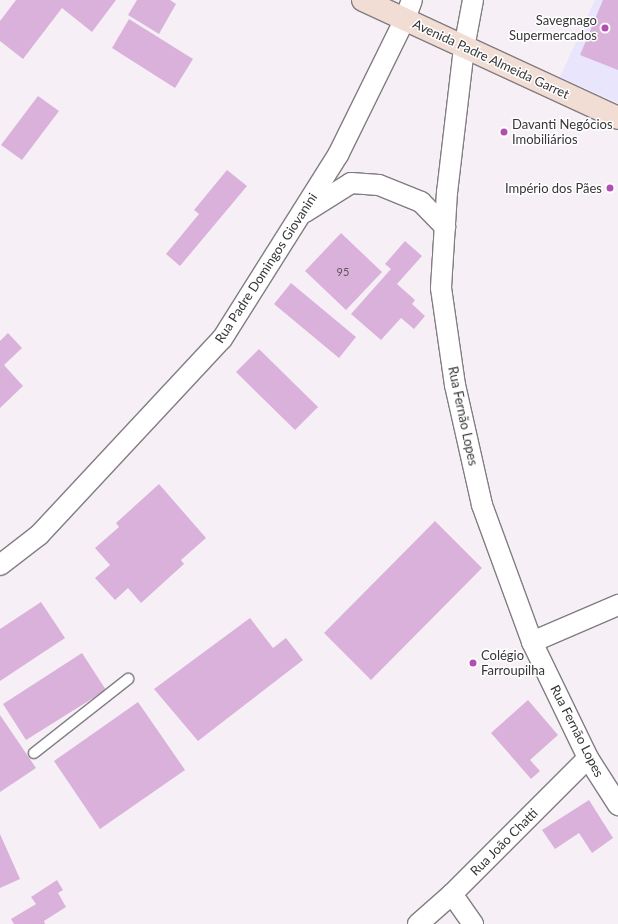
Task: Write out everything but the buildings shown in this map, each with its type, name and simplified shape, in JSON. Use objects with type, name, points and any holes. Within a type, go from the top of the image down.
[{"type":"main road","name":"Avenida Padre Almeida Garret","points":[[363,0],[409,10],[464,48],[618,118]]},
{"type":"street","name":"Rua Fernão Lopes","points":[[473,0],[464,48],[447,192],[441,288],[455,385],[482,505],[532,642],[588,758],[618,804]]},
{"type":"street","name":"Rua Padre Domingos Giovanini","points":[[0,565],[39,535],[222,339],[302,214],[338,154],[409,10]]},
{"type":"street","points":[[338,154],[351,183]]},
{"type":"street","points":[[302,214],[351,183],[379,185],[421,202],[445,227]]},
{"type":"street","points":[[421,202],[447,192]]},
{"type":"street","points":[[532,642],[618,605]]},
{"type":"street","name":"Rua João Chatti","points":[[418,924],[452,894],[588,758]]},
{"type":"street","points":[[452,894],[473,924]]},
{"type":"lane","points":[[34,753],[128,679]]},
{"type":"shaded area","points":[[595,0],[618,0],[618,103],[560,77]]},
{"type":"place","name":"Savegnago Supermercados","points":[[605,28]]},
{"type":"place","name":"Davanti Negócios Imobiliários","points":[[504,132]]},
{"type":"place","name":"Império dos Pães","points":[[610,188]]},
{"type":"place","name":"Colégio Farroupilha","points":[[473,663]]}]
